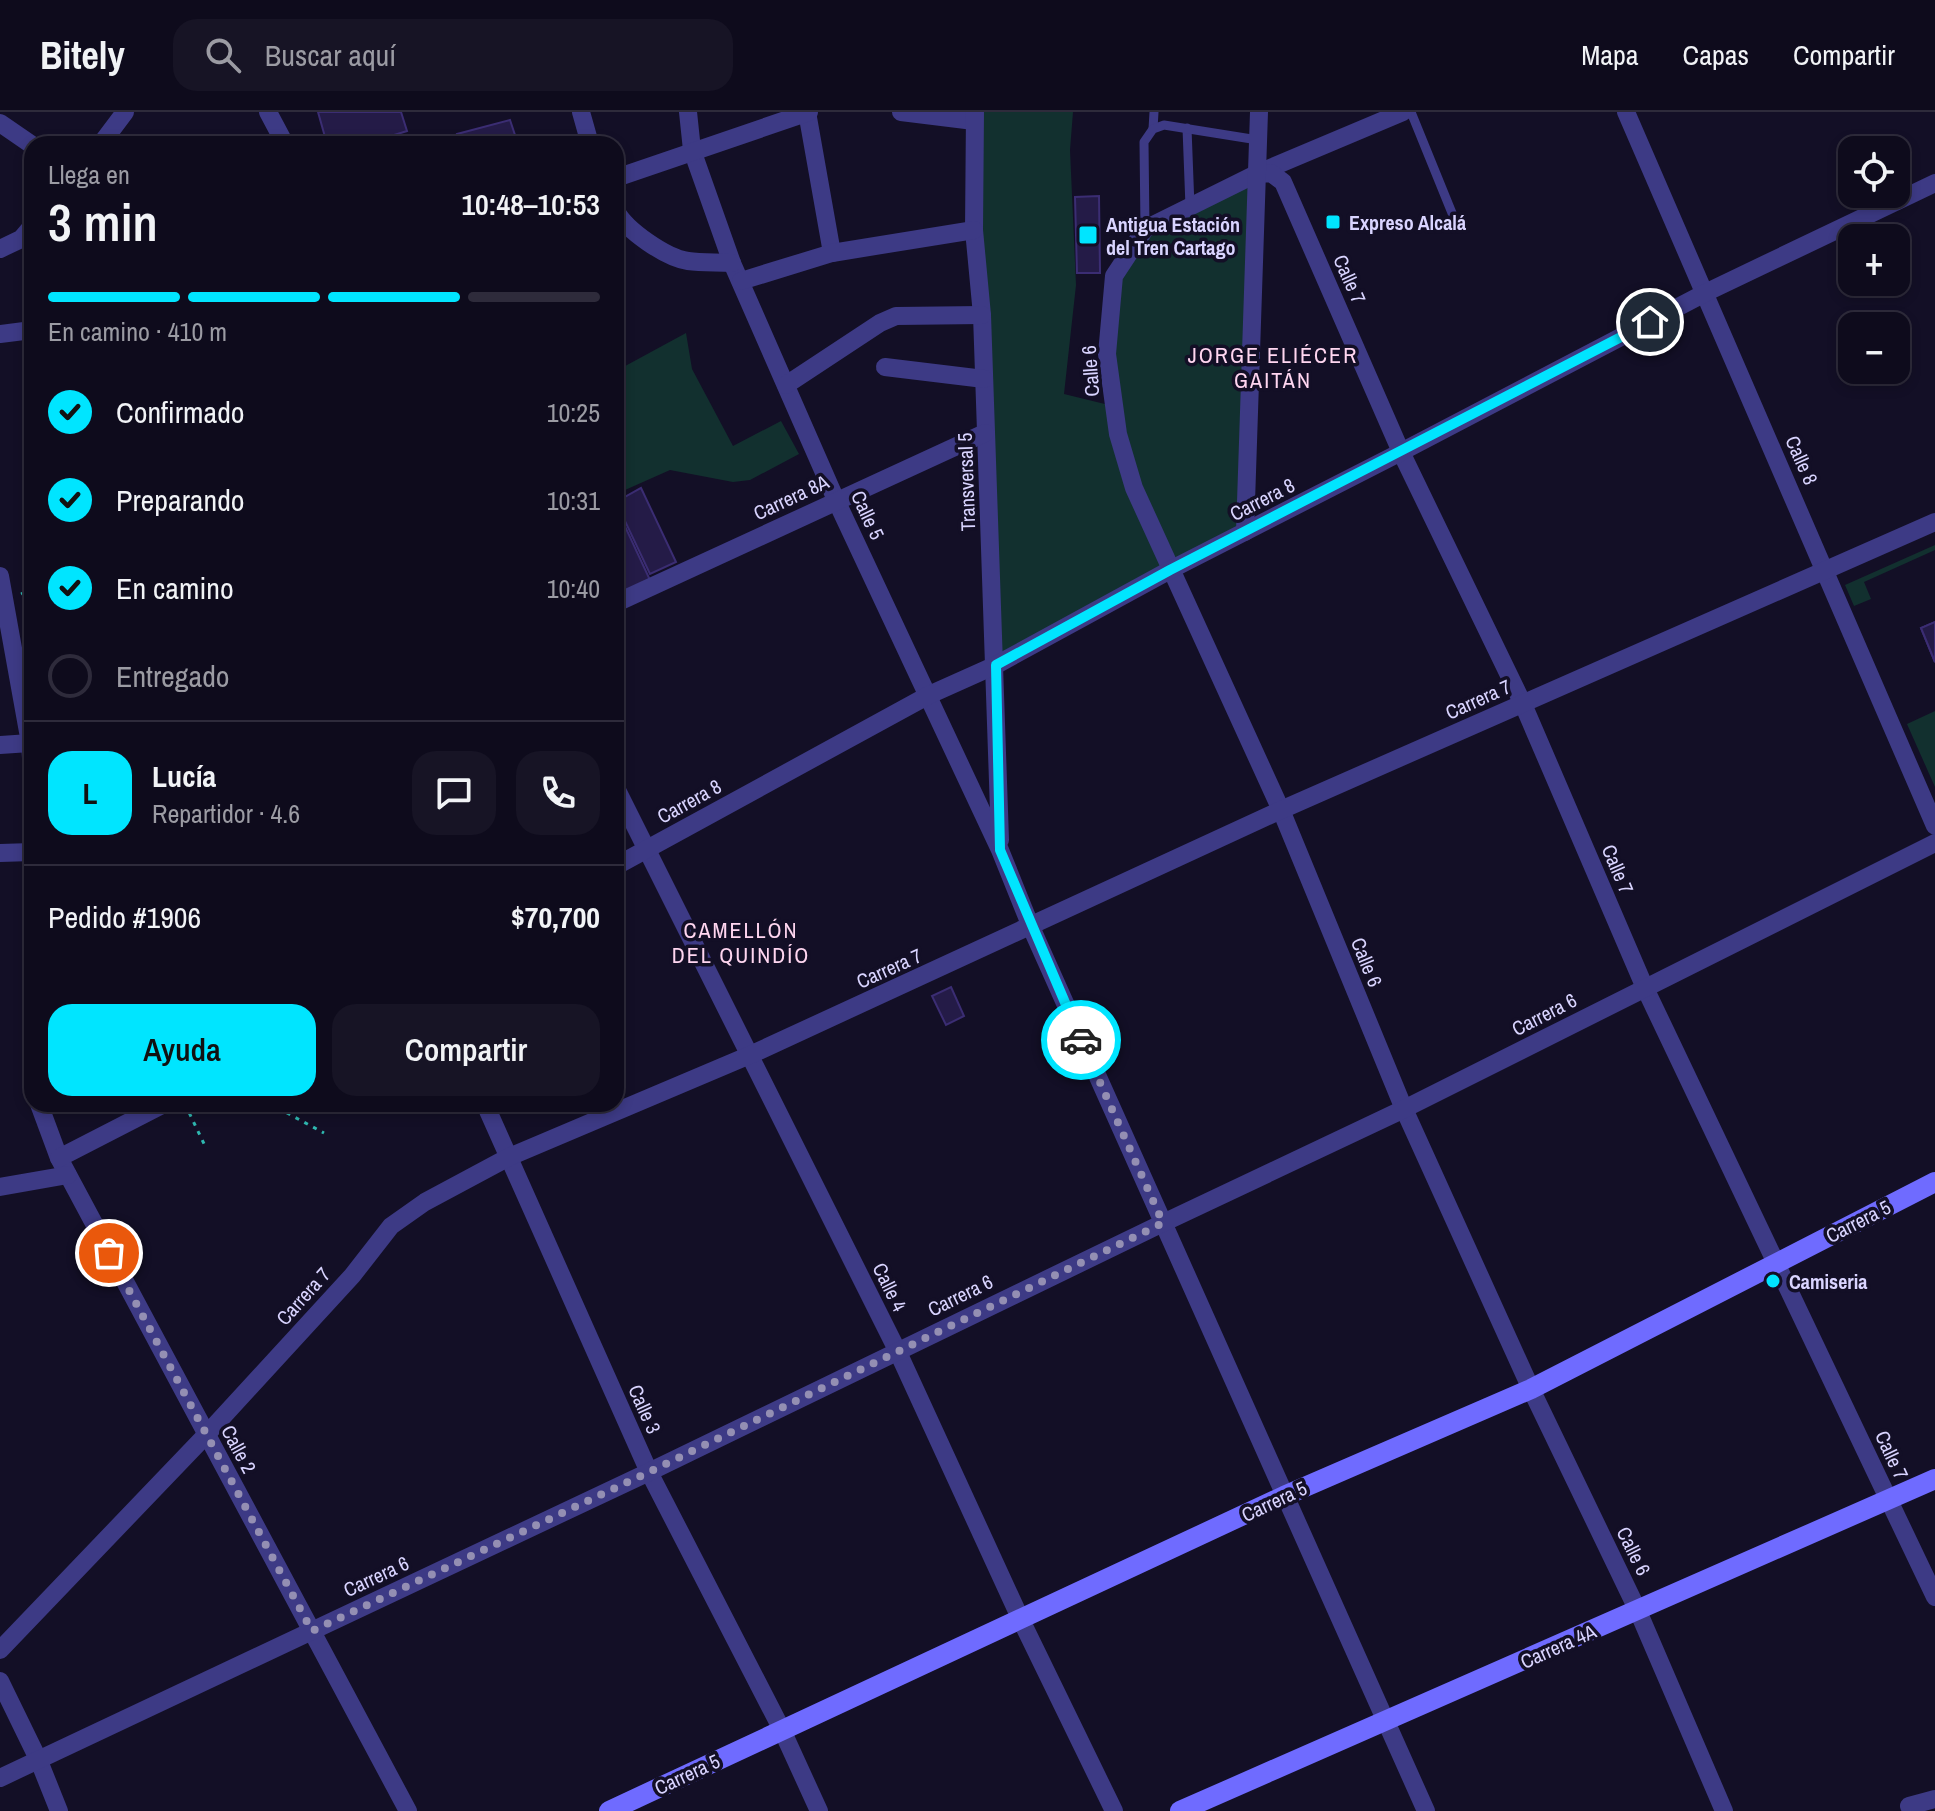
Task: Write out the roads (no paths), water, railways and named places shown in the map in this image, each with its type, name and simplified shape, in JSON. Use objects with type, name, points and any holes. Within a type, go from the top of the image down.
[{"type":"main road","name":"Carrera 5","points":[[609,1811],[1284,1496],[1531,1389],[1935,1182]]},
{"type":"main road","name":"Carrera 4A","points":[[1180,1811],[1935,1479]]},
{"type":"street","points":[[268,112],[281,136]]},
{"type":"street","points":[[581,112],[588,136]]},
{"type":"street","name":"Calle 5","points":[[688,112],[692,150],[732,263],[836,500],[1000,850],[1031,927],[1426,1811]]},
{"type":"street","points":[[624,175],[808,112],[832,253]]},
{"type":"street","points":[[901,112],[975,116]]},
{"type":"street","points":[[1245,532],[1259,112]]},
{"type":"street","points":[[1145,229],[1256,174],[1403,112]]},
{"type":"street","name":"Calle 8","points":[[1626,112],[1935,826]]},
{"type":"street","points":[[105,136],[115,116]]},
{"type":"street","name":"Transversal 5","points":[[975,116],[974,230],[982,315],[1000,850]]},
{"type":"street","points":[[0,123],[24,140]]},
{"type":"street","name":"Calle 7","points":[[1256,174],[1271,173],[1283,182],[1401,452],[1523,704],[1645,988],[1935,1597]]},
{"type":"street","name":"Carrera 8","points":[[624,862],[929,695],[996,665],[1170,570],[1705,293],[1935,183]]},
{"type":"street","points":[[624,224],[685,261],[732,263]]},
{"type":"street","name":"Calle 6","points":[[1145,229],[1114,276],[1107,354],[1120,442],[1134,488],[1281,810],[1404,1109],[1531,1389],[1638,1611],[1724,1811]]},
{"type":"street","points":[[741,281],[832,253],[974,230]]},
{"type":"street","points":[[0,249],[24,235]]},
{"type":"street","points":[[786,385],[880,323],[896,316],[982,315]]},
{"type":"street","points":[[0,334],[24,331]]},
{"type":"street","points":[[885,367],[984,379]]},
{"type":"street","name":"Carrera 8A","points":[[624,599],[985,433]]},
{"type":"street","name":"Carrera 7","points":[[624,1108],[750,1055],[1281,810],[1935,522]]},
{"type":"street","points":[[0,576],[9,669],[24,722]]},
{"type":"street","points":[[0,745],[24,743]]},
{"type":"street","name":"Calle 4","points":[[624,805],[897,1350],[1021,1620],[1114,1811]]},
{"type":"street","name":"Carrera 6","points":[[0,1778],[649,1472],[897,1350],[1404,1109],[1935,843]]},
{"type":"street","points":[[0,853],[24,852]]},
{"type":"street","name":"Calle 2","points":[[42,1112],[63,1166],[408,1811]]},
{"type":"street","points":[[0,1187],[63,1166],[151,1112]]},
{"type":"street","name":"Calle 3","points":[[489,1112],[649,1472],[782,1730],[819,1811]]},
{"type":"street","name":"Carrera 7","points":[[0,1650],[206,1435],[352,1276],[391,1226],[425,1202],[509,1157],[615,1112]]},
{"type":"street","points":[[0,1681],[39,1761],[59,1811]]},
{"type":"street","points":[[1909,1806],[1935,1799]]},
{"type":"lane","points":[[1145,229],[1144,142],[1153,129],[1154,112]]},
{"type":"lane","points":[[1411,112],[1452,213]]},
{"type":"lane","points":[[1153,129],[1164,125],[1258,140]]},
{"type":"lane","points":[[1187,128],[1190,207]]},
{"type":"place","name":"Expreso Alcalá","points":[[1333,222]]},
{"type":"place","name":"Antigua Estación del Tren Cartago","points":[[1088,235]]},
{"type":"place","name":"Camiseria","points":[[1773,1281]]},
{"type":"district","name":"JORGE ELIÉCER GAITÁN","points":[[1273,368]]},
{"type":"district","name":"CAMELLÓN DEL QUINDÍO","points":[[741,942]]}]
